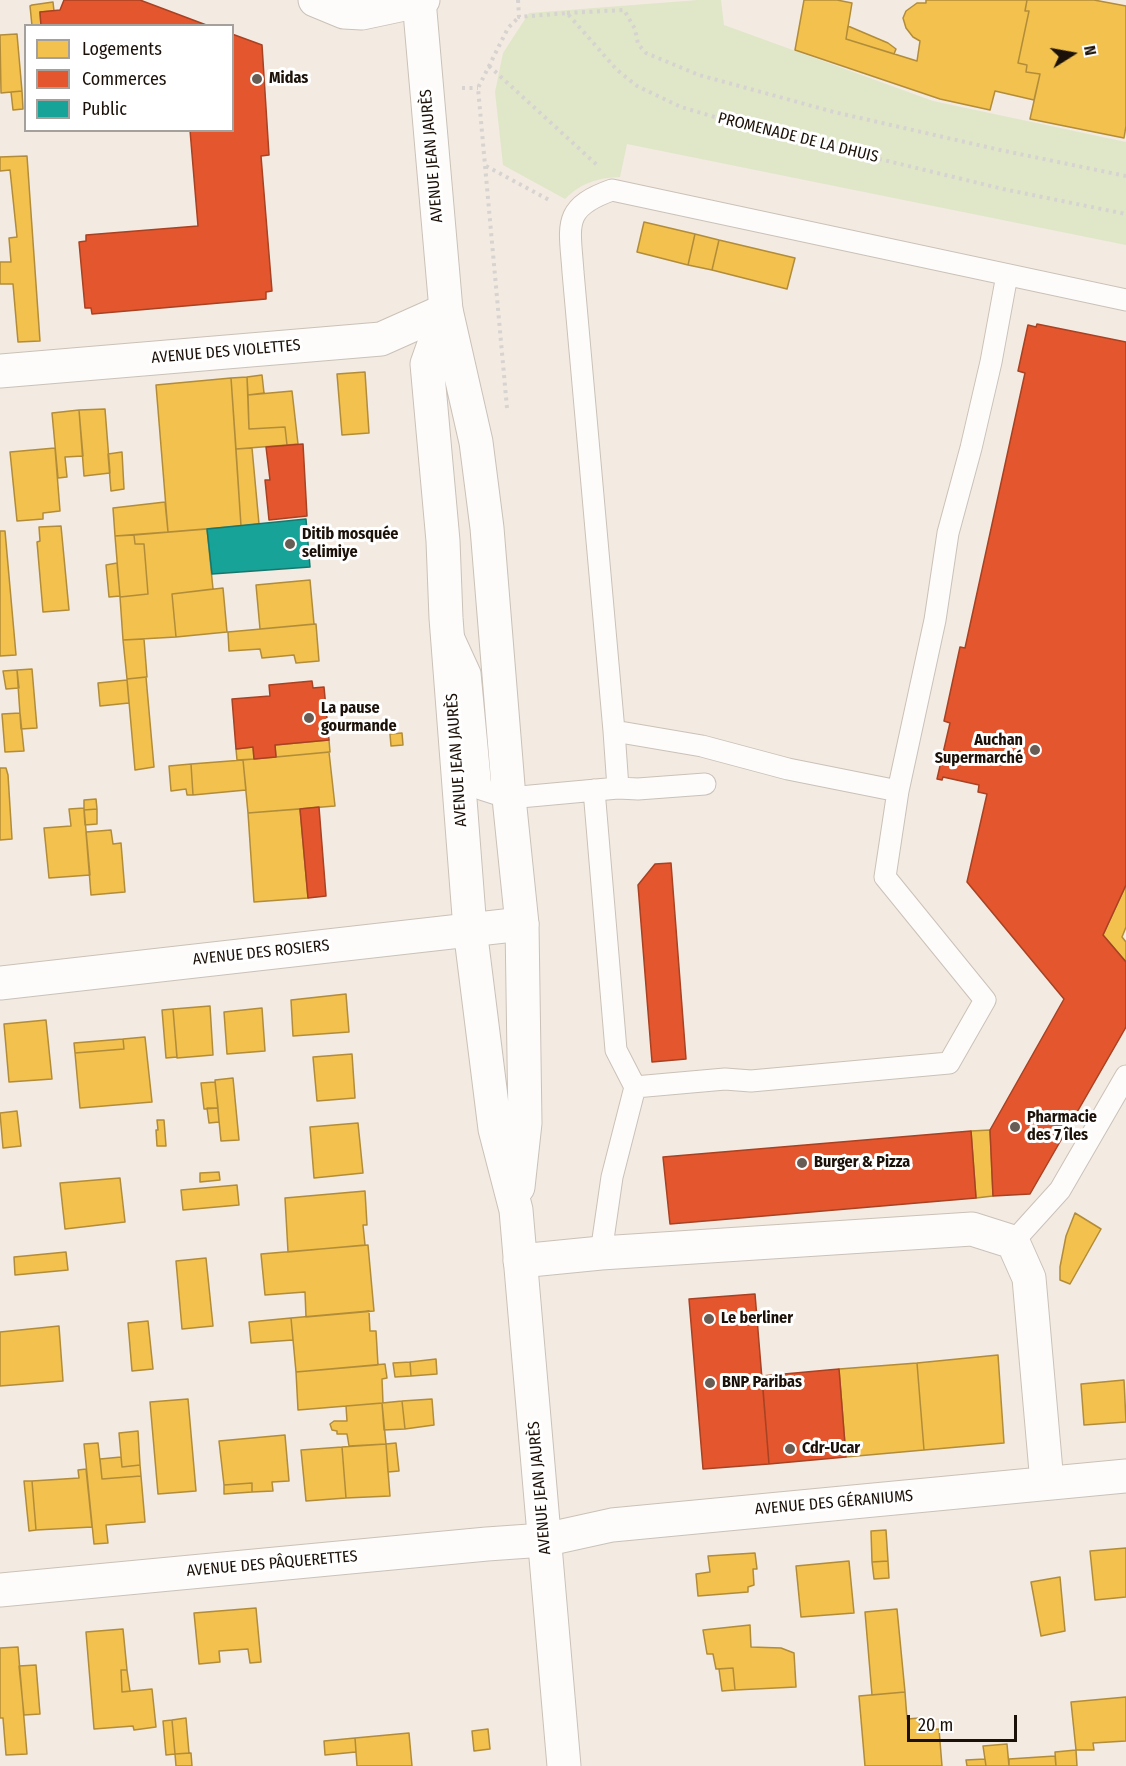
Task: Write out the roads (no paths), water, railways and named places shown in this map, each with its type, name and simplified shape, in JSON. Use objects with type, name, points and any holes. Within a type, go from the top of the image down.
[{"type":"street","points":[[315,0],[344,12],[362,13],[420,0]]},
{"type":"street","name":"AVENUE JEAN JAURÈS","points":[[420,0],[446,310],[476,442],[488,540],[509,798],[522,924],[525,1123],[516,1210]]},
{"type":"street","name":"AVENUE JEAN JAURÈS","points":[[446,310],[427,364],[443,541],[446,618],[470,929],[495,1129],[516,1210],[564,1766]]},
{"type":"street","name":"AVENUE DES VIOLETTES","points":[[0,371],[381,339],[446,310]]},
{"type":"street","name":"AVENUE DES ROSIERS","points":[[0,983],[522,924]]},
{"type":"street","points":[[520,1261],[601,1253],[972,1229],[1013,1242],[1029,1278],[1047,1484]]},
{"type":"street","name":"AVENUE DES GÉRANIUMS","points":[[544,1540],[612,1525],[1126,1476]]},
{"type":"street","name":"AVENUE DES PÂQUERETTES","points":[[0,1590],[544,1540]]},
{"type":"lane","points":[[618,788],[570,224],[577,209],[591,197],[612,190],[1126,300]]},
{"type":"lane","points":[[635,1088],[725,1079],[751,1081],[950,1063],[985,1000],[885,877],[898,791],[935,620],[948,533],[991,362],[1007,275]]},
{"type":"lane","points":[[446,618],[470,673],[481,789],[509,798],[618,788],[638,789],[705,784]]},
{"type":"lane","points":[[614,731],[702,746],[788,769],[898,791]]},
{"type":"lane","points":[[594,790],[616,1050],[635,1088],[612,1177],[601,1253]]},
{"type":"lane","points":[[1013,1242],[1060,1190],[1126,1076]]},
{"type":"place","name":"Midas","points":[[257,79]]},
{"type":"place","name":"Ditib mosquée selimiye","points":[[290,544]]},
{"type":"place","name":"La pause gourmande","points":[[309,718]]},
{"type":"place","name":"Auchan Supermarché","points":[[1035,750]]},
{"type":"place","name":"Pharmacie des 7 îles","points":[[1015,1127]]},
{"type":"place","name":"Burger & Pizza","points":[[802,1163]]},
{"type":"place","name":"Le berliner","points":[[709,1319]]},
{"type":"place","name":"BNP Paribas","points":[[710,1383]]},
{"type":"place","name":"Cdr-Ucar","points":[[790,1449]]}]
